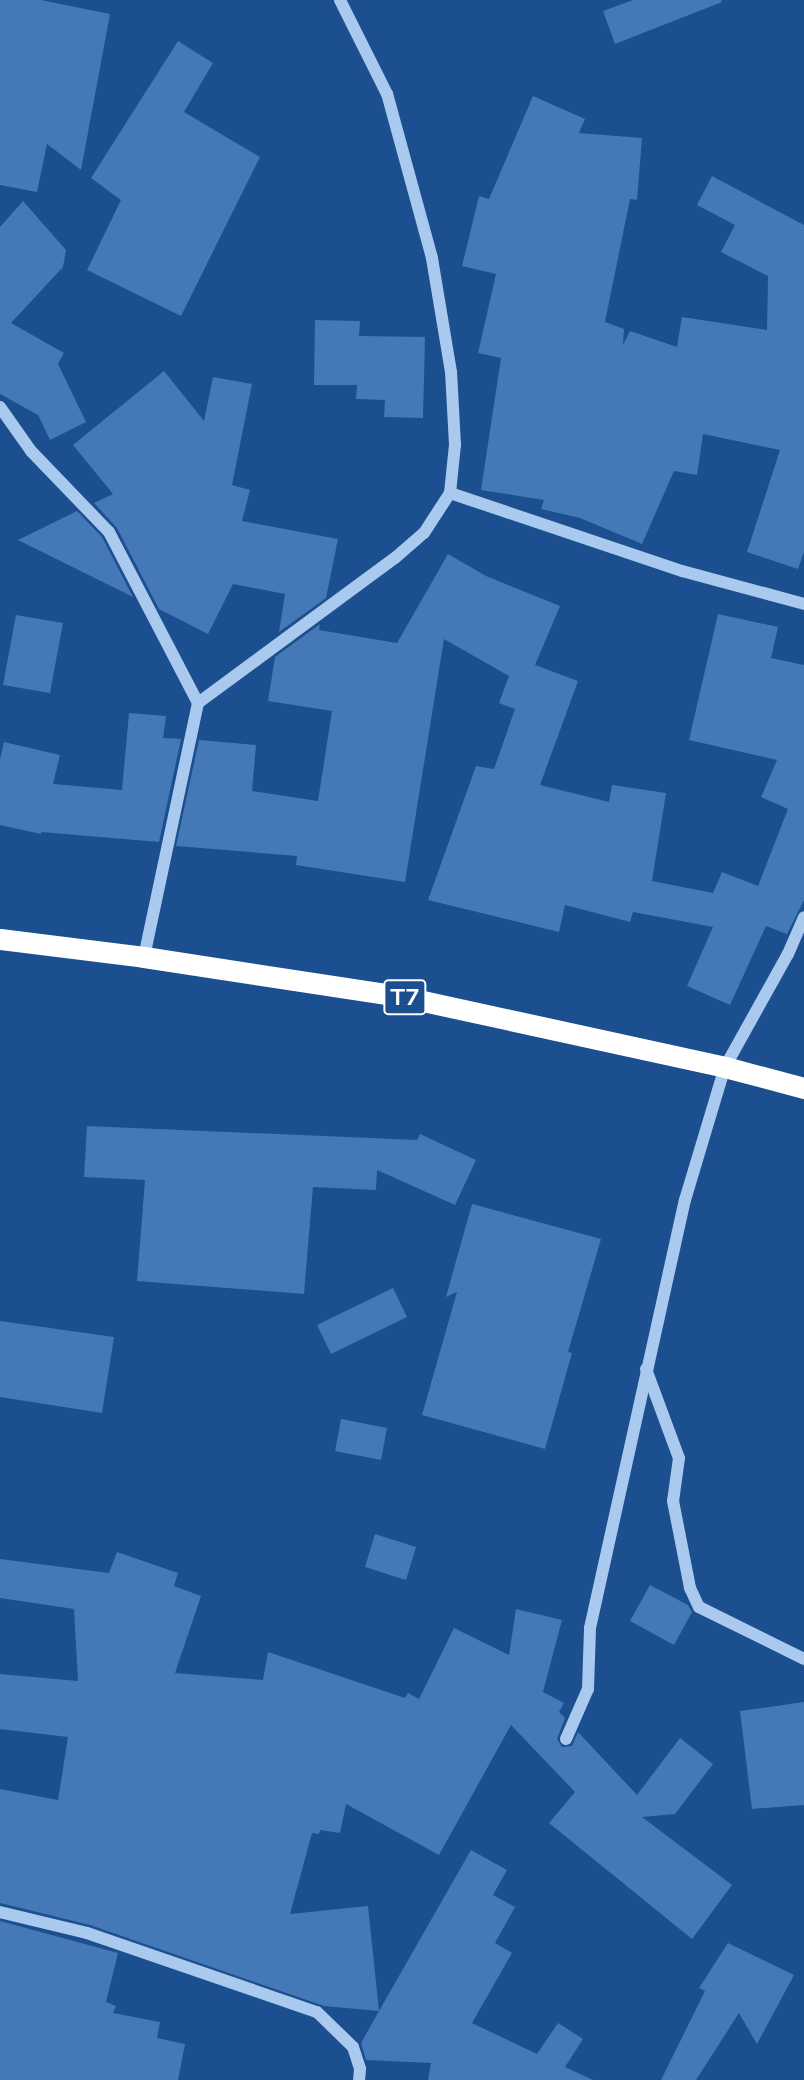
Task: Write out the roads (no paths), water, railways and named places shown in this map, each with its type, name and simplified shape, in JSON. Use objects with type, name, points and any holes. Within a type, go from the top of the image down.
[{"type":"highway","name":"T7","points":[[0,939],[144,957],[400,996],[725,1067],[804,1088]]},
{"type":"street","points":[[198,703],[405,550],[424,533],[450,493],[455,445],[451,372],[432,258],[387,94],[340,0]]},
{"type":"street","points":[[0,407],[32,451],[109,532],[198,703],[144,957]]},
{"type":"street","points":[[450,493],[682,570],[804,604]]},
{"type":"street","points":[[566,1739],[588,1689],[590,1628],[645,1369],[685,1200],[725,1067],[788,954],[804,917]]},
{"type":"street","points":[[645,1369],[679,1458],[673,1502],[690,1588],[699,1607],[804,1659]]},
{"type":"street","points":[[0,1912],[87,1933],[317,2012],[352,2047],[360,2069],[359,2080]]}]
